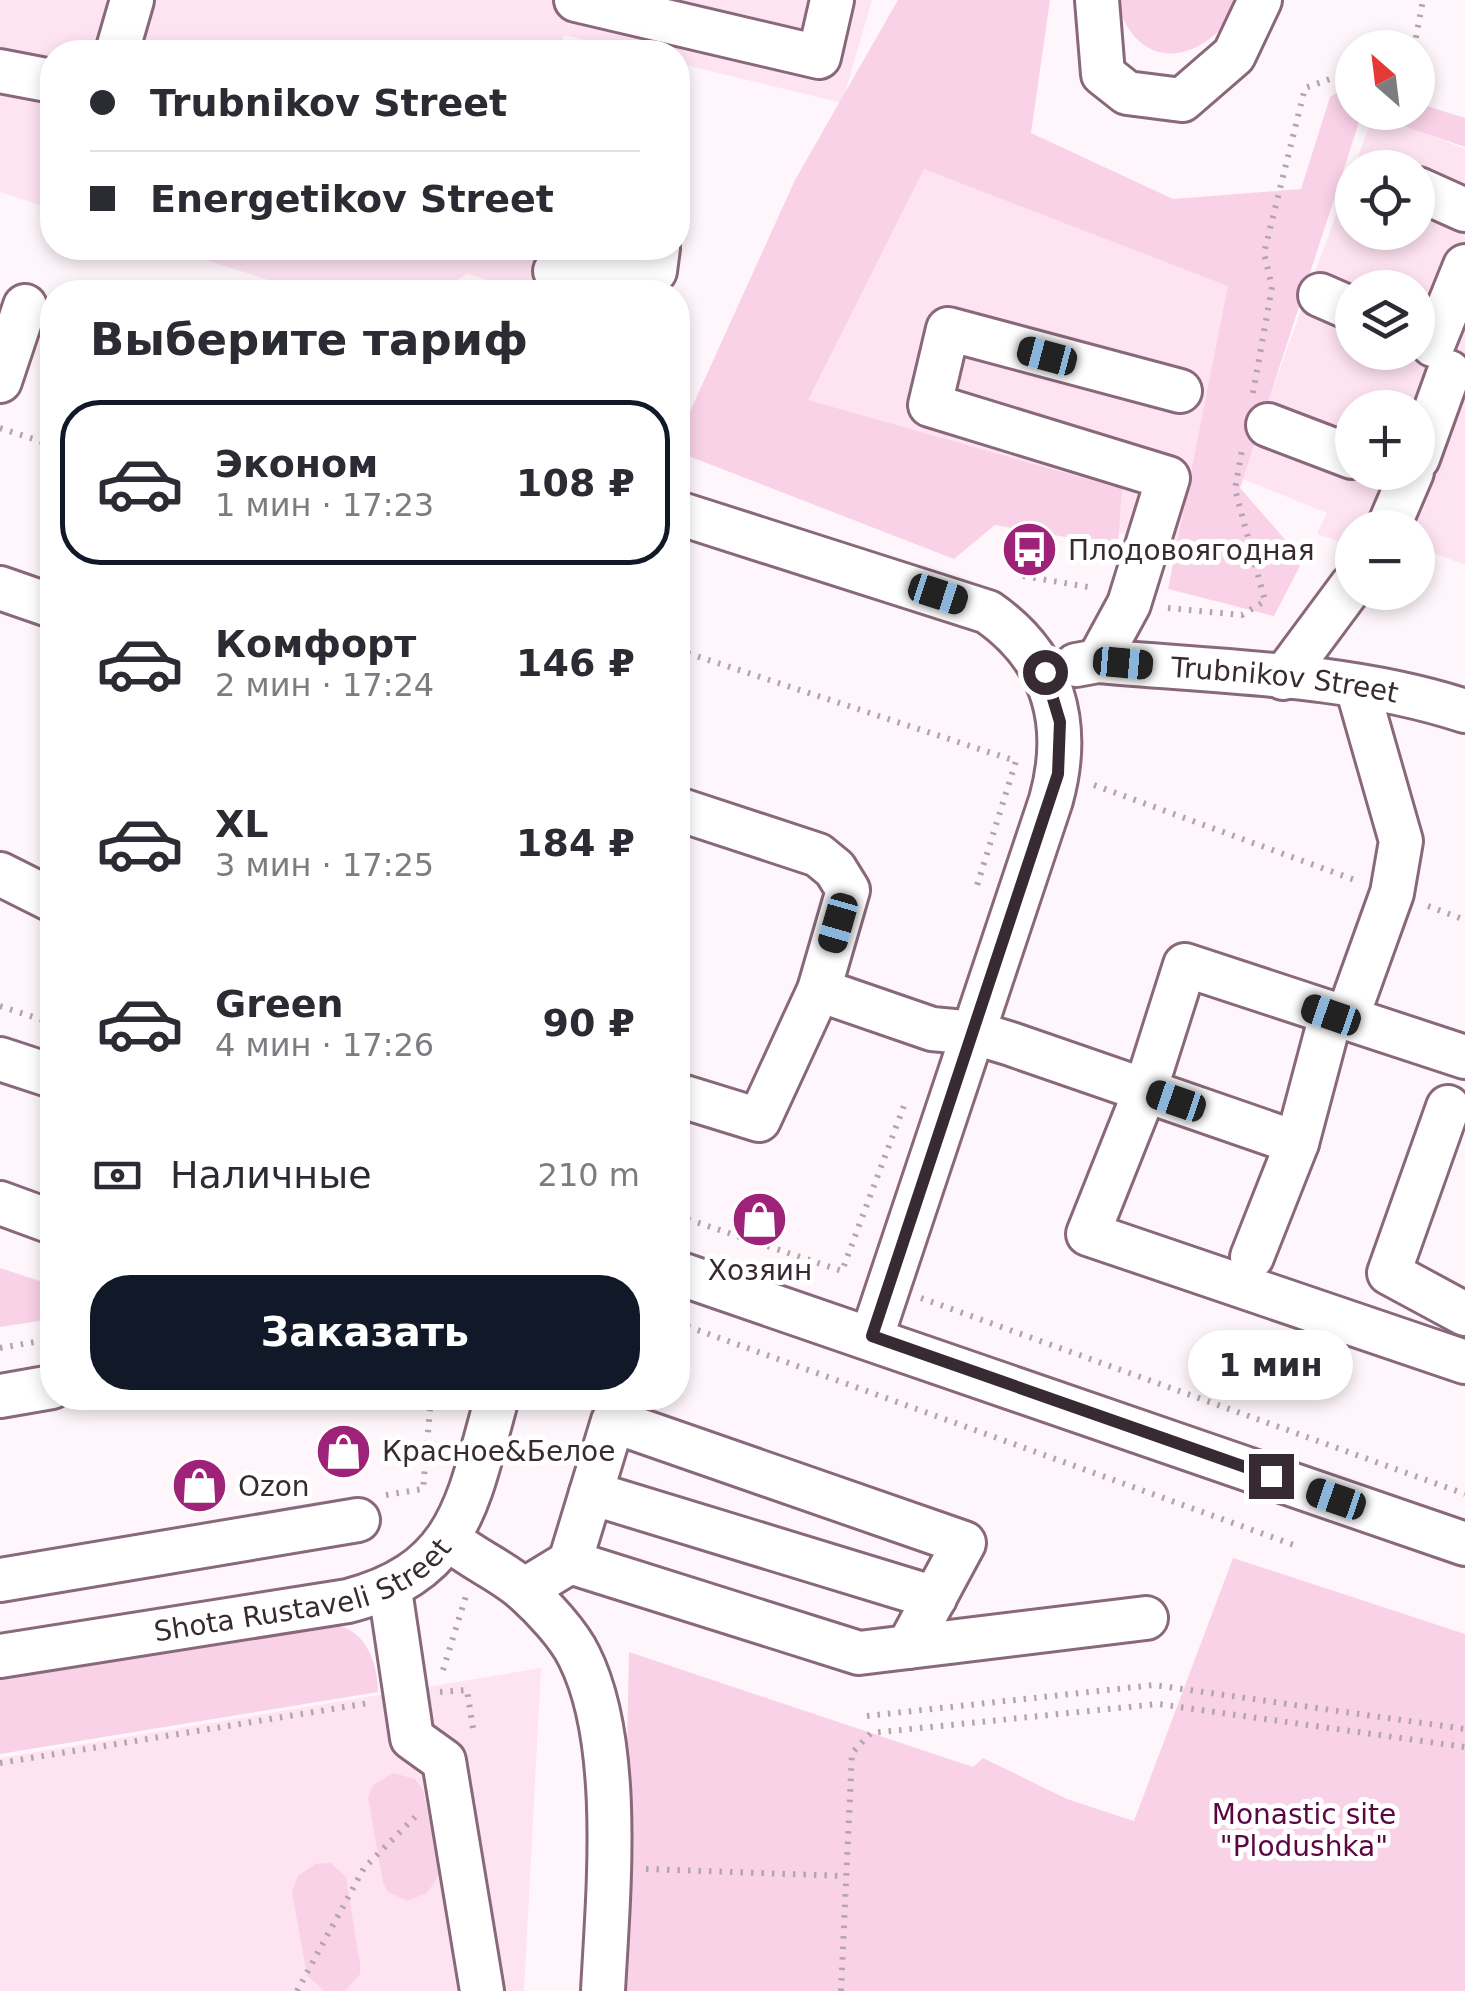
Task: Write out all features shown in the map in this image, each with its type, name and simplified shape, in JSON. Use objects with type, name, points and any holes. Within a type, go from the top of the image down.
[{"type":"street","points":[[120,40],[132,0]]},
{"type":"street","points":[[576,0],[819,57],[832,0]]},
{"type":"street","points":[[1097,0],[1103,74],[1127,93],[1182,100],[1234,55],[1260,0]]},
{"type":"street","points":[[0,71],[40,79]]},
{"type":"street","points":[[1435,196],[1465,210]]},
{"type":"street","points":[[555,270],[655,271],[656,260]]},
{"type":"street","points":[[1432,390],[1465,266]]},
{"type":"street","points":[[0,381],[26,306]]},
{"type":"street","points":[[1098,660],[1130,604],[1168,478],[930,405],[948,329],[1180,392]]},
{"type":"street","points":[[1268,425],[1335,451]]},
{"type":"street","points":[[690,517],[988,612],[1026,644],[1045,672],[1060,722],[1058,774],[872,1336]]},
{"type":"street","points":[[0,588],[40,602]]},
{"type":"street","points":[[1283,678],[1335,608]]},
{"type":"street","name":"Trubnikov Street","points":[[1045,672],[1098,660],[1357,686],[1419,696],[1465,711]]},
{"type":"street","points":[[1252,1257],[1297,1143],[1339,1016],[1392,893],[1401,842],[1357,686]]},
{"type":"street","points":[[690,813],[818,855],[835,870],[848,890],[819,990],[758,1120],[690,1099]]},
{"type":"street","points":[[0,874],[40,894]]},
{"type":"street","points":[[1465,1058],[1185,965],[1145,1090],[1088,1234],[1465,1362]]},
{"type":"street","points":[[819,990],[932,1029],[975,1033],[1297,1143]]},
{"type":"street","points":[[0,1059],[40,1072]]},
{"type":"street","points":[[1448,1108],[1389,1272],[1465,1314]]},
{"type":"street","points":[[0,1203],[40,1218]]},
{"type":"street","points":[[690,1277],[872,1336],[1465,1544]]},
{"type":"street","points":[[0,1396],[40,1389]]},
{"type":"street","name":"Shota Rustaveli Street","points":[[0,1656],[390,1590],[420,1570],[449,1539],[466,1500],[493,1410]]},
{"type":"street","points":[[524,1590],[570,1562],[613,1421],[964,1544],[908,1648]]},
{"type":"street","points":[[591,1493],[934,1598]]},
{"type":"street","points":[[0,1580],[358,1520]]},
{"type":"street","points":[[449,1539],[524,1590],[578,1654],[595,1702],[603,1741],[610,1867],[604,1991]]},
{"type":"street","points":[[570,1562],[860,1653],[1146,1618]]},
{"type":"street","points":[[390,1590],[412,1738],[444,1761],[482,1991]]},
{"type":"path","points":[[1417,30],[1423,0]]},
{"type":"path","points":[[0,428],[40,441]]},
{"type":"path","points":[[690,654],[1016,761],[972,904]]},
{"type":"path","points":[[1079,779],[1465,920]]},
{"type":"path","points":[[0,1006],[40,1019]]},
{"type":"path","points":[[690,1220],[842,1271],[912,1085]]},
{"type":"path","points":[[920,1298],[1465,1494]]},
{"type":"path","points":[[690,1327],[1294,1545]]},
{"type":"path","points":[[0,1348],[40,1341]]},
{"type":"path","points":[[867,1716],[1154,1685],[1465,1730]]},
{"type":"path","points":[[0,1763],[405,1697]]},
{"type":"path","points":[[840,1991],[852,1753],[871,1733],[1158,1704],[1465,1747]]},
{"type":"path","points":[[610,1867],[845,1876]]},
{"type":"shaded area","points":[[0,0],[872,0],[842,103],[690,66],[690,40],[585,40],[564,35],[562,40],[40,40],[40,205],[0,192]]},
{"type":"shaded area","points":[[1368,130],[1417,130],[1465,149],[1465,565],[1435,554],[1435,510],[1335,510],[1335,540],[1317,534],[1327,513],[1240,478],[1335,218],[1335,250],[1435,250],[1435,150],[1360,150]]},
{"type":"shaded area","points":[[920,144],[1268,283],[1198,559],[791,422]]},
{"type":"shaded area","points":[[206,260],[669,260],[666,280],[487,280],[468,274],[456,280],[269,280]]},
{"type":"shaded area","points":[[541,1668],[524,1991],[0,1991],[0,1758]]},
{"type":"green space","points":[[898,0],[1050,0],[1031,133],[1173,199],[1301,189],[1330,97],[1335,94],[1335,130],[1356,130],[1350,150],[1335,150],[1335,196],[1240,488],[1303,560],[1274,616],[1168,589],[1228,286],[924,169],[808,400],[1122,489],[1118,546],[995,525],[954,559],[690,457],[690,412],[795,180]]},
{"type":"green space","points":[[1117,0],[1240,0],[1227,22],[1211,38],[1193,49],[1174,53],[1156,51],[1140,42],[1127,25]]},
{"type":"green space","points":[[1435,108],[1465,118],[1465,147],[1416,130],[1435,130]]},
{"type":"green space","points":[[0,1268],[40,1281],[40,1321],[0,1327]]},
{"type":"green space","name":"Monastic site \"Plodushka\"","points":[[1233,1558],[1465,1634],[1465,1991],[622,1991],[629,1652],[973,1767],[983,1758],[1067,1799],[1134,1821]]},
{"type":"green space","points":[[336,1625],[356,1634],[369,1651],[378,1692],[0,1754],[0,1680]]},
{"type":"green space","points":[[393,1773],[415,1779],[423,1790],[440,1874],[427,1893],[407,1901],[388,1892],[383,1883],[368,1797],[373,1785]]},
{"type":"green space","points":[[331,1863],[346,1877],[360,1964],[360,1974],[345,1991],[324,1991],[307,1975],[292,1892],[298,1876],[315,1864]]},
{"type":"place","name":"Плодовоягодная","points":[[1029,550]]},
{"type":"place","name":"Хозяин","points":[[760,1219]]},
{"type":"place","name":"Красное&Белое","points":[[343,1451]]},
{"type":"place","name":"Ozon","points":[[199,1486]]},
{"type":"route","points":[[1045,672],[1060,722],[1058,774],[872,1336],[1271,1476]]}]
